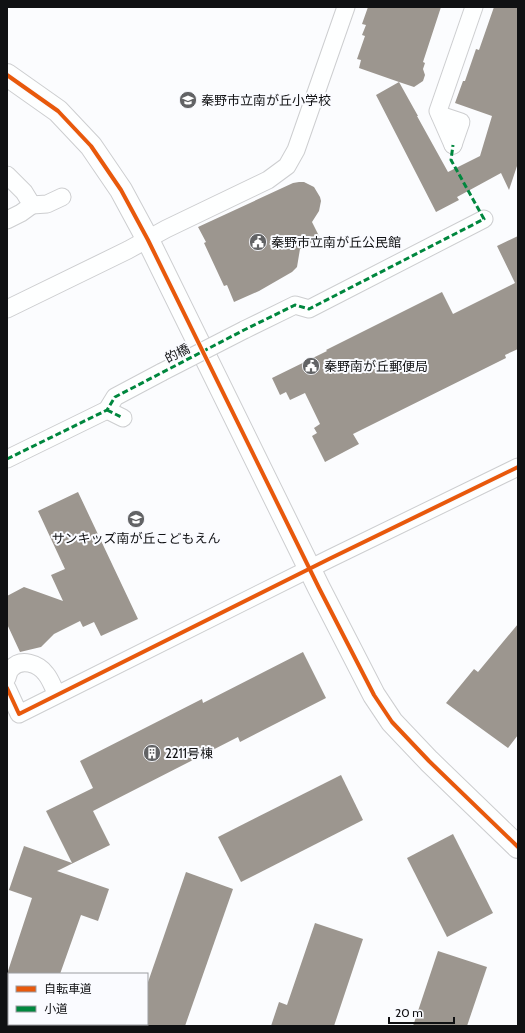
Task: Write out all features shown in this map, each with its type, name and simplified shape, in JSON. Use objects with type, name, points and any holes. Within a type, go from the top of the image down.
[{"type":"street","points":[[7,309],[148,240],[166,229],[268,180],[286,166],[296,150],[346,7]]},
{"type":"street","points":[[440,115],[438,112],[474,7]]},
{"type":"street","points":[[7,75],[58,111],[90,146],[121,190],[148,240],[374,695],[392,722],[518,847]]},
{"type":"street","points":[[7,175],[24,192],[32,205]]},
{"type":"street","points":[[7,220],[21,213],[32,205],[46,204],[62,196]]},
{"type":"street","name":"的橋","points":[[107,410],[115,397],[244,330],[295,305],[309,309],[484,219]]},
{"type":"street","points":[[7,460],[107,410],[123,418]]},
{"type":"street","points":[[7,688],[19,714],[310,568],[518,467]]},
{"type":"street","points":[[7,678],[11,669],[20,663],[30,663],[39,667],[47,675],[57,694]]},
{"type":"building","points":[[368,7],[441,7],[423,62],[425,63],[423,69],[425,75],[423,81],[414,87],[359,68],[361,60],[357,59],[365,36],[362,35],[366,25],[362,24]]},
{"type":"building","points":[[494,7],[518,7],[518,163],[509,190],[501,173],[457,197],[459,200],[436,212],[376,95],[399,82],[448,172],[480,156],[492,116],[455,103],[463,81],[465,81],[476,49],[479,50]]},
{"type":"building","name":"秦野市立南が丘公民館","points":[[304,182],[314,187],[320,197],[321,201],[319,211],[312,222],[320,238],[300,249],[297,267],[292,272],[259,291],[234,302],[227,285],[224,286],[204,243],[206,242],[198,227],[293,183]]},
{"type":"building","points":[[518,236],[518,349],[505,355],[506,358],[353,434],[359,444],[325,462],[312,436],[317,433],[314,428],[320,424],[305,393],[290,400],[286,392],[280,395],[272,378],[442,292],[453,314],[515,283],[497,246]]},
{"type":"building","points":[[78,492],[138,619],[101,636],[94,622],[83,627],[80,621],[54,634],[41,647],[20,652],[7,624],[7,596],[24,587],[63,601],[51,575],[65,569],[38,511]]},
{"type":"building","points":[[518,624],[518,735],[508,748],[446,703],[474,669],[478,672]]},
{"type":"building","points":[[303,652],[326,698],[240,742],[238,737],[93,811],[110,845],[57,871],[109,889],[98,921],[81,915],[60,973],[7,974],[32,898],[9,890],[24,846],[72,863],[46,811],[93,788],[80,761],[202,699],[203,703]]},
{"type":"building","points":[[341,775],[363,820],[241,882],[218,837]]},
{"type":"building","points":[[453,834],[493,913],[447,937],[407,858]]},
{"type":"building","points":[[186,872],[233,889],[185,1026],[147,1026],[148,982]]},
{"type":"building","points":[[315,923],[363,939],[334,1026],[271,1026],[279,1002],[287,1005]]},
{"type":"building","points":[[438,951],[487,967],[467,1026],[413,1026]]},
{"type":"marked path","points":[[7,459],[107,410],[115,397],[244,330],[295,305],[309,309],[484,219],[451,160],[453,145]]},
{"type":"marked path","points":[[107,410],[123,418]]},
{"type":"cycle path","points":[[7,75],[58,111],[91,146],[121,190],[148,240],[319,588],[374,695],[392,722],[429,761],[518,847]]},
{"type":"cycle path","points":[[7,688],[19,714],[329,559],[518,467]]},
{"type":"place","name":"秦野市立南が丘小学校","points":[[188,100]]},
{"type":"place","name":"秦野市立南が丘公民館","points":[[258,242]]},
{"type":"place","name":"秦野南が丘郵便局","points":[[311,366]]},
{"type":"place","name":"サンキッズ南が丘こどもえん","points":[[136,519]]},
{"type":"place","name":"2211号棟","points":[[152,753]]}]
